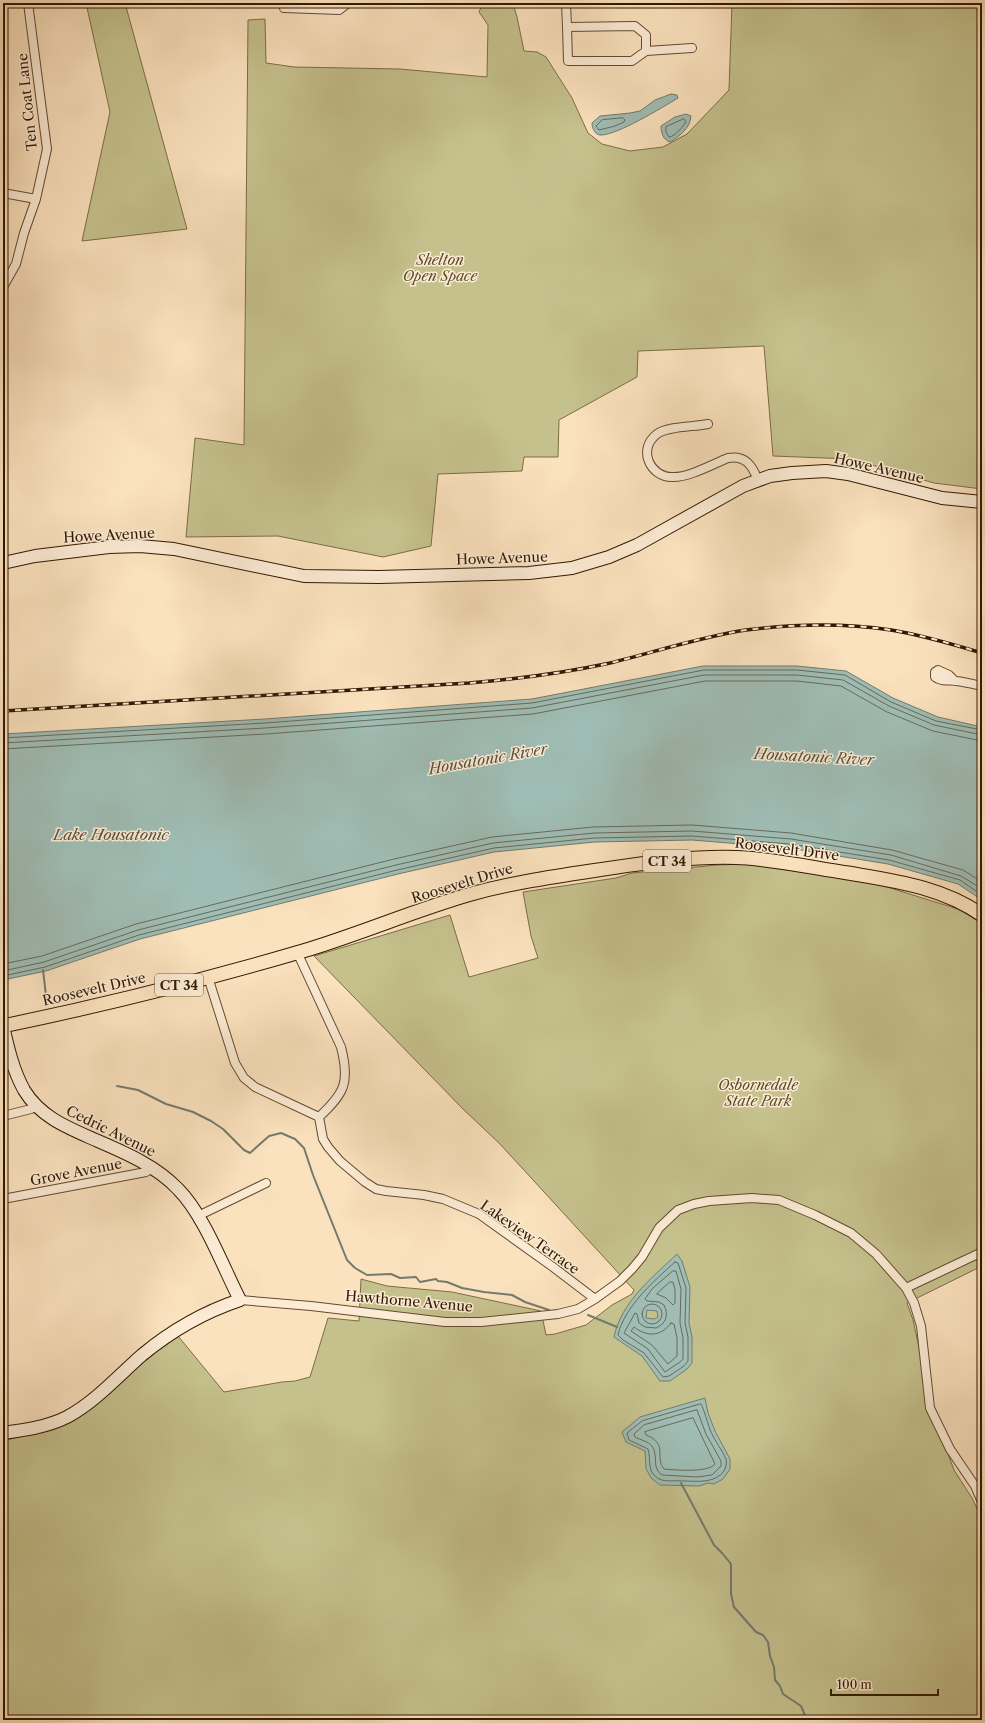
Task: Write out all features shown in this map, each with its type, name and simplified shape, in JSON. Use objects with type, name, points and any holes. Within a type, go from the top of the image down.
[{"type":"main road","name":"Howe Avenue","points":[[3,563],[35,556],[109,547],[140,546],[174,549],[304,576],[529,573],[572,568],[609,557],[637,545],[717,499],[770,476],[826,471],[848,474],[942,498],[982,502]]},
{"type":"main road","name":"Roosevelt Drive","points":[[3,1026],[135,996],[297,952],[469,894],[515,882],[701,857],[748,858],[903,882],[936,891],[967,905],[982,915]]},
{"type":"main road","name":"Cedric Avenue","points":[[3,1026],[10,1057],[20,1082],[36,1106],[46,1115],[64,1126],[109,1146],[152,1168],[178,1188],[189,1201],[198,1216],[240,1300]]},
{"type":"main road","name":"Hawthorne Avenue","points":[[3,1433],[44,1426],[68,1416],[85,1405],[159,1342],[204,1314],[240,1300]]},
{"type":"street","name":"Ten Coat Lane","points":[[3,287],[16,264],[24,233],[36,198],[47,149],[28,3]]},
{"type":"street","points":[[284,8],[339,10],[348,3]]},
{"type":"street","points":[[566,3],[568,61],[632,61],[646,51],[692,48]]},
{"type":"street","points":[[567,27],[635,26],[646,35],[646,51]]},
{"type":"street","points":[[3,193],[36,198]]},
{"type":"street","points":[[708,424],[665,430],[657,434],[649,442],[647,448],[646,455],[649,462],[663,476],[681,477],[734,457],[743,459],[750,463],[758,480]]},
{"type":"street","points":[[954,680],[982,686]]},
{"type":"street","points":[[208,977],[235,1063],[244,1078],[255,1087],[319,1117],[330,1107],[343,1090],[345,1083],[344,1058],[341,1047],[297,952]]},
{"type":"street","points":[[3,1116],[31,1109],[36,1106]]},
{"type":"street","name":"Lakeview Terrace","points":[[319,1117],[323,1139],[340,1161],[365,1182],[386,1191],[424,1195],[443,1199],[479,1214],[595,1299]]},
{"type":"street","name":"Grove Avenue","points":[[3,1199],[146,1172],[152,1168]]},
{"type":"street","points":[[198,1216],[266,1183]]},
{"type":"street","name":"Hawthorne Avenue","points":[[240,1300],[311,1306],[445,1322],[481,1322],[558,1314],[578,1308],[595,1299],[620,1281],[642,1257],[659,1228],[678,1210],[694,1204],[709,1202],[752,1198],[779,1200],[815,1215],[851,1233],[876,1254],[906,1288],[914,1303],[921,1326],[930,1408],[950,1449],[978,1484],[982,1502]]},
{"type":"street","points":[[906,1288],[982,1252]]},
{"type":"green space","points":[[86,3],[125,3],[187,229],[82,241],[110,112]]},
{"type":"green space","name":"Shelton Open Space","points":[[483,3],[513,4],[524,51],[537,52],[546,57],[572,98],[588,133],[602,144],[630,151],[663,147],[687,134],[729,90],[732,3],[982,3],[982,489],[934,483],[851,459],[773,456],[764,346],[638,351],[637,377],[559,420],[558,457],[524,457],[522,471],[438,474],[431,546],[383,557],[278,536],[186,537],[195,438],[244,445],[248,20],[265,19],[266,63],[294,67],[400,69],[487,77],[488,25],[479,12]]},
{"type":"green space","name":"Osbornedale State Park","points":[[746,864],[871,882],[958,909],[982,923],[982,1266],[907,1303],[913,1320],[935,1419],[954,1470],[972,1498],[982,1519],[982,1720],[3,1720],[3,1441],[55,1428],[74,1419],[156,1352],[178,1336],[224,1392],[295,1381],[310,1377],[328,1318],[359,1321],[361,1279],[387,1286],[452,1292],[541,1311],[546,1335],[555,1334],[586,1325],[612,1305],[632,1294],[634,1290],[500,1144],[463,1109],[314,956],[450,915],[469,977],[538,958],[531,936],[523,892],[616,878],[632,873],[717,865]]},
{"type":"water","points":[[671,94],[677,95],[678,98],[651,114],[617,131],[600,135],[596,133],[592,126],[592,123],[600,116],[640,111],[655,100]]},
{"type":"water","points":[[686,114],[691,116],[687,128],[670,142],[666,140],[661,131],[661,126],[675,117]]},
{"type":"water","name":"Lake Housatonic","points":[[703,666],[797,666],[846,671],[893,698],[938,717],[982,727],[982,900],[958,884],[888,864],[789,848],[692,840],[595,842],[494,852],[398,874],[140,939],[46,971],[3,980],[3,734],[265,719],[532,699]]},
{"type":"water","points":[[677,1254],[682,1261],[690,1287],[689,1323],[692,1337],[692,1363],[687,1369],[670,1381],[660,1381],[642,1356],[614,1337],[623,1312],[631,1301],[648,1281]],"holes":[[[647,1310],[657,1311],[658,1317],[654,1319],[646,1318]]]},
{"type":"water","points":[[705,1398],[708,1413],[715,1431],[730,1459],[730,1469],[723,1479],[714,1484],[708,1483],[699,1486],[660,1485],[652,1479],[646,1469],[645,1451],[626,1442],[622,1432],[640,1417]]},
{"type":"waterway","points":[[43,970],[47,1004]]},
{"type":"waterway","points":[[117,1086],[138,1090],[166,1104],[193,1112],[211,1121],[223,1129],[244,1150],[250,1153],[269,1136],[281,1133],[295,1139],[304,1148],[313,1175],[347,1260],[355,1268],[367,1275],[391,1274],[400,1278],[416,1277],[420,1282],[436,1279],[438,1281],[447,1282],[462,1288],[512,1295],[525,1302],[549,1310]]},
{"type":"waterway","points":[[588,1315],[617,1327]]},
{"type":"waterway","points":[[681,1483],[714,1545],[731,1564],[731,1594],[734,1607],[756,1632],[763,1635],[768,1642],[770,1656],[774,1667],[775,1680],[780,1686],[783,1694],[801,1706],[807,1720]]},
{"type":"railway","points":[[3,711],[505,680],[593,667],[729,633],[782,626],[837,625],[891,630],[926,637],[982,653]]},
{"type":"water label","name":"Housatonic River","points":[[814,757]]},
{"type":"water label","name":"Housatonic River","points":[[488,759]]}]
